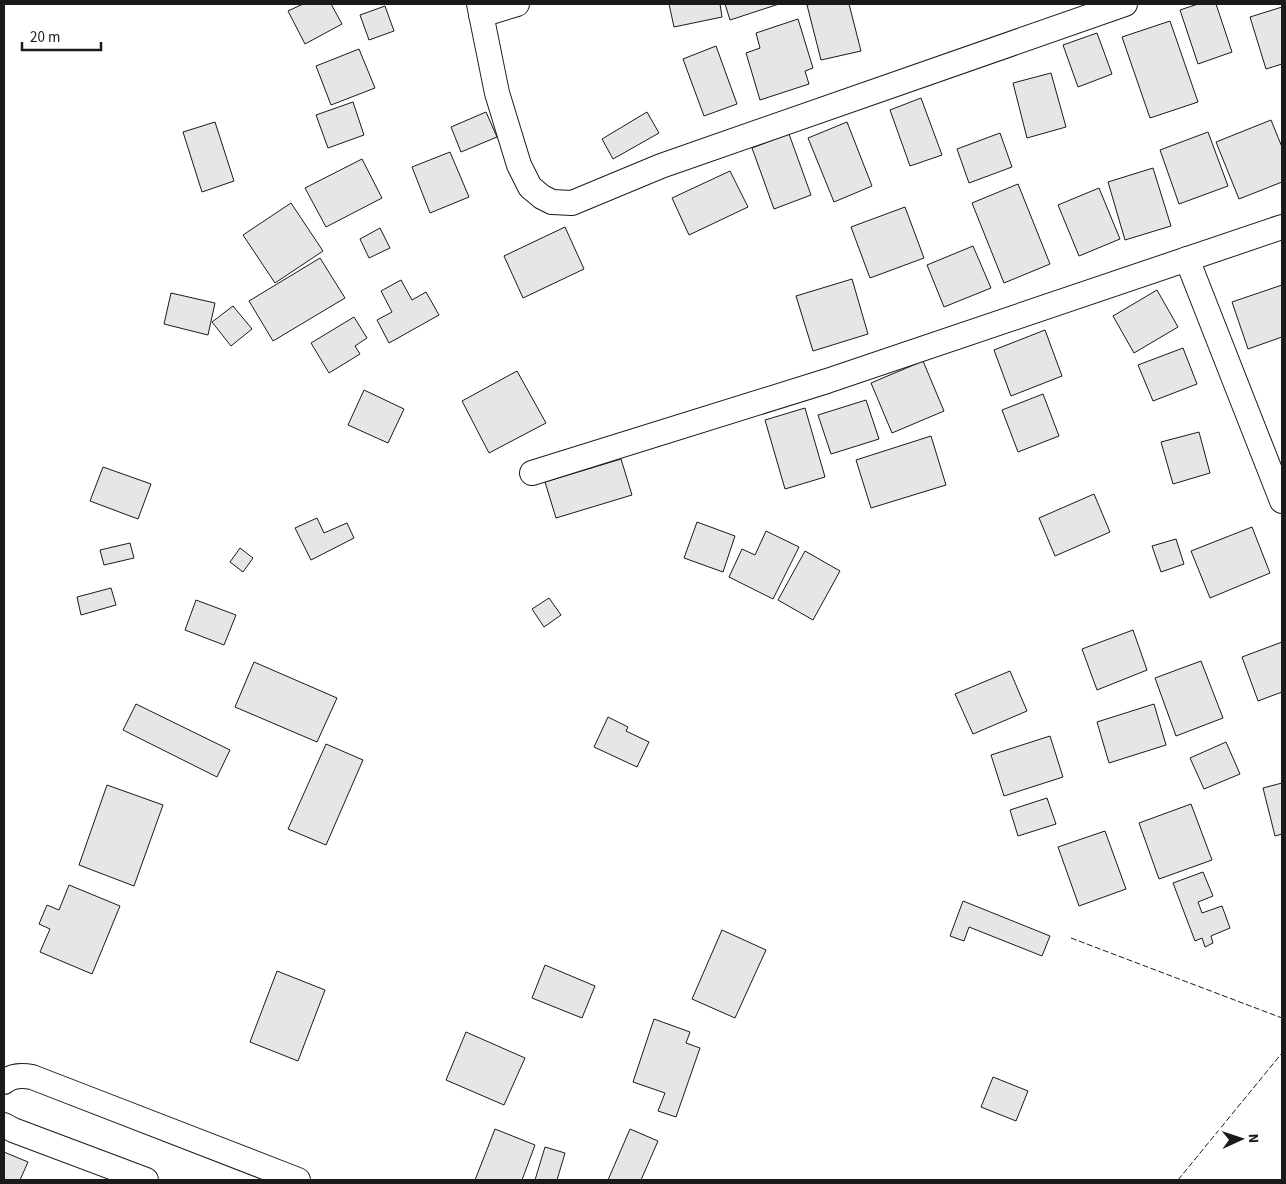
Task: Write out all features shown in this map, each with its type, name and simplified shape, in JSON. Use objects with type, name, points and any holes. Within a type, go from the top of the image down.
[{"type":"street","points":[[517,4],[480,9],[497,93],[519,166],[530,187],[542,197],[552,202],[572,202],[661,166],[1125,4]]},
{"type":"street","points":[[532,473],[827,381],[1282,227]]},
{"type":"street","points":[[1187,260],[1282,502]]},
{"type":"street","points":[[4,1082],[15,1076],[24,1075],[32,1077],[298,1180]]},
{"type":"street","points":[[4,1125],[146,1180]]},
{"type":"building","points":[[303,4],[331,4],[342,24],[305,44],[288,11]]},
{"type":"building","points":[[669,4],[720,4],[722,17],[674,27]]},
{"type":"building","points":[[725,4],[779,4],[730,20]]},
{"type":"building","points":[[849,4],[861,51],[821,60],[807,5]]},
{"type":"building","points":[[1198,4],[1216,4],[1232,52],[1198,64],[1180,10]]},
{"type":"building","points":[[385,6],[394,31],[369,40],[360,15]]},
{"type":"building","points":[[1282,7],[1282,64],[1266,69],[1250,17]]},
{"type":"building","points":[[798,19],[813,68],[805,71],[809,84],[760,100],[746,53],[760,48],[756,33]]},
{"type":"building","points":[[1170,21],[1198,102],[1150,118],[1122,37]]},
{"type":"building","points":[[1097,33],[1112,74],[1078,87],[1063,45]]},
{"type":"building","points":[[716,46],[737,104],[704,116],[683,59]]},
{"type":"building","points":[[359,49],[375,88],[331,105],[316,66]]},
{"type":"building","points":[[1051,73],[1066,127],[1027,138],[1013,83]]},
{"type":"building","points":[[921,98],[942,155],[910,166],[890,110]]},
{"type":"building","points":[[353,102],[364,135],[328,148],[316,115]]},
{"type":"building","points":[[486,112],[497,137],[461,152],[451,127]]},
{"type":"building","points":[[647,112],[659,133],[613,159],[602,139]]},
{"type":"building","points":[[1271,120],[1282,147],[1282,182],[1239,199],[1216,142]]},
{"type":"building","points":[[215,122],[234,181],[202,192],[183,132]]},
{"type":"building","points":[[847,122],[872,186],[834,202],[808,138]]},
{"type":"building","points":[[1208,132],[1228,186],[1179,204],[1160,150]]},
{"type":"building","points":[[1000,133],[1012,167],[969,183],[957,149]]},
{"type":"building","points":[[789,134],[811,195],[774,209],[752,148]]},
{"type":"building","points":[[450,152],[469,197],[430,213],[412,167]]},
{"type":"building","points":[[362,159],[382,198],[326,227],[305,188]]},
{"type":"building","points":[[1153,168],[1171,226],[1125,240],[1108,182]]},
{"type":"building","points":[[730,171],[748,207],[689,235],[672,198]]},
{"type":"building","points":[[1018,184],[1050,264],[1004,283],[972,203]]},
{"type":"building","points":[[1099,188],[1120,239],[1079,256],[1058,205]]},
{"type":"building","points":[[291,203],[323,251],[275,283],[243,235]]},
{"type":"building","points":[[905,207],[924,258],[870,278],[851,227]]},
{"type":"building","points":[[565,227],[584,269],[523,298],[504,256]]},
{"type":"building","points":[[380,228],[390,248],[369,258],[360,239]]},
{"type":"building","points":[[973,246],[991,288],[944,307],[927,265]]},
{"type":"building","points":[[320,258],[345,298],[273,341],[249,301]]},
{"type":"building","points":[[852,279],[868,334],[813,351],[796,296]]},
{"type":"building","points":[[401,280],[412,300],[426,292],[439,315],[389,343],[377,320],[392,312],[381,291]]},
{"type":"building","points":[[1282,285],[1282,337],[1248,349],[1232,302]]},
{"type":"building","points":[[1157,290],[1178,327],[1134,353],[1113,316]]},
{"type":"building","points":[[171,293],[215,303],[208,335],[164,324]]},
{"type":"building","points":[[233,306],[252,329],[231,346],[212,322]]},
{"type":"building","points":[[354,317],[367,338],[355,346],[360,354],[329,373],[311,343]]},
{"type":"building","points":[[1045,330],[1062,376],[1011,396],[994,350]]},
{"type":"building","points":[[1183,348],[1197,384],[1153,401],[1138,365]]},
{"type":"building","points":[[923,361],[944,411],[892,433],[871,383]]},
{"type":"building","points":[[517,371],[546,423],[489,453],[462,401]]},
{"type":"building","points":[[364,390],[404,409],[388,443],[348,425]]},
{"type":"building","points":[[1043,394],[1059,436],[1018,452],[1002,410]]},
{"type":"building","points":[[866,400],[879,439],[831,454],[818,415]]},
{"type":"building","points":[[805,408],[825,477],[785,489],[765,420]]},
{"type":"building","points":[[1199,432],[1210,473],[1173,484],[1161,442]]},
{"type":"building","points":[[931,436],[946,485],[871,508],[856,460]]},
{"type":"building","points":[[621,459],[632,495],[556,518],[545,482]]},
{"type":"building","points":[[103,467],[151,484],[138,519],[90,501]]},
{"type":"building","points":[[1094,494],[1110,532],[1055,556],[1039,518]]},
{"type":"building","points":[[317,518],[324,533],[347,523],[354,538],[311,560],[295,528]]},
{"type":"building","points":[[697,522],[735,536],[723,572],[684,558]]},
{"type":"building","points":[[1252,527],[1270,573],[1210,598],[1191,551]]},
{"type":"building","points":[[766,531],[799,547],[773,599],[729,577],[742,549],[755,555]]},
{"type":"building","points":[[1176,539],[1184,564],[1161,572],[1152,546]]},
{"type":"building","points":[[130,543],[134,558],[104,565],[100,550]]},
{"type":"building","points":[[240,548],[253,558],[243,572],[230,562]]},
{"type":"building","points":[[805,551],[840,571],[813,620],[778,600]]},
{"type":"building","points":[[111,588],[116,605],[81,615],[77,597]]},
{"type":"building","points":[[549,598],[561,615],[544,627],[532,609]]},
{"type":"building","points":[[196,600],[236,615],[224,645],[185,630]]},
{"type":"building","points":[[1133,630],[1147,670],[1097,690],[1082,649]]},
{"type":"building","points":[[1282,642],[1282,692],[1258,701],[1242,657]]},
{"type":"building","points":[[1201,661],[1223,718],[1176,736],[1155,678]]},
{"type":"building","points":[[254,662],[337,698],[317,742],[235,707]]},
{"type":"building","points":[[1010,671],[1027,711],[973,734],[955,694]]},
{"type":"building","points":[[136,704],[230,750],[217,777],[123,730]]},
{"type":"building","points":[[1154,704],[1166,745],[1109,763],[1097,722]]},
{"type":"building","points":[[608,717],[628,727],[626,731],[649,742],[637,767],[594,747]]},
{"type":"building","points":[[1050,736],[1063,777],[1004,796],[991,755]]},
{"type":"building","points":[[1226,742],[1240,774],[1204,789],[1190,758]]},
{"type":"building","points":[[326,744],[363,760],[326,845],[288,829]]},
{"type":"building","points":[[1282,783],[1282,834],[1275,836],[1263,788]]},
{"type":"building","points":[[107,785],[163,805],[134,886],[79,865]]},
{"type":"building","points":[[1047,798],[1056,824],[1018,836],[1010,810]]},
{"type":"building","points":[[1191,804],[1212,860],[1159,879],[1139,823]]},
{"type":"building","points":[[1105,831],[1126,889],[1079,906],[1058,847]]},
{"type":"building","points":[[1203,872],[1213,896],[1198,902],[1202,913],[1222,906],[1230,928],[1211,936],[1213,943],[1205,947],[1202,938],[1195,941],[1173,883]]},
{"type":"building","points":[[69,885],[120,906],[92,974],[40,952],[50,929],[39,924],[47,905],[59,910]]},
{"type":"building","points":[[963,901],[1050,936],[1042,956],[969,927],[964,941],[950,936]]},
{"type":"building","points":[[722,930],[766,950],[735,1018],[692,999]]},
{"type":"building","points":[[545,965],[595,986],[582,1018],[532,998]]},
{"type":"building","points":[[277,971],[325,990],[298,1061],[250,1042]]},
{"type":"building","points":[[654,1019],[690,1032],[686,1043],[700,1048],[676,1117],[658,1111],[665,1093],[633,1082]]},
{"type":"building","points":[[466,1032],[525,1058],[504,1105],[446,1080]]},
{"type":"building","points":[[993,1077],[1028,1091],[1016,1121],[981,1107]]},
{"type":"building","points":[[495,1129],[535,1145],[522,1180],[475,1180]]},
{"type":"building","points":[[630,1129],[658,1141],[641,1180],[608,1180]]},
{"type":"building","points":[[545,1147],[565,1153],[557,1180],[535,1180]]},
{"type":"building","points":[[4,1152],[28,1162],[20,1180],[4,1180]]},
{"type":"fence","points":[[1071,938],[1282,1018]]},
{"type":"fence","points":[[1178,1180],[1282,1053]]}]
